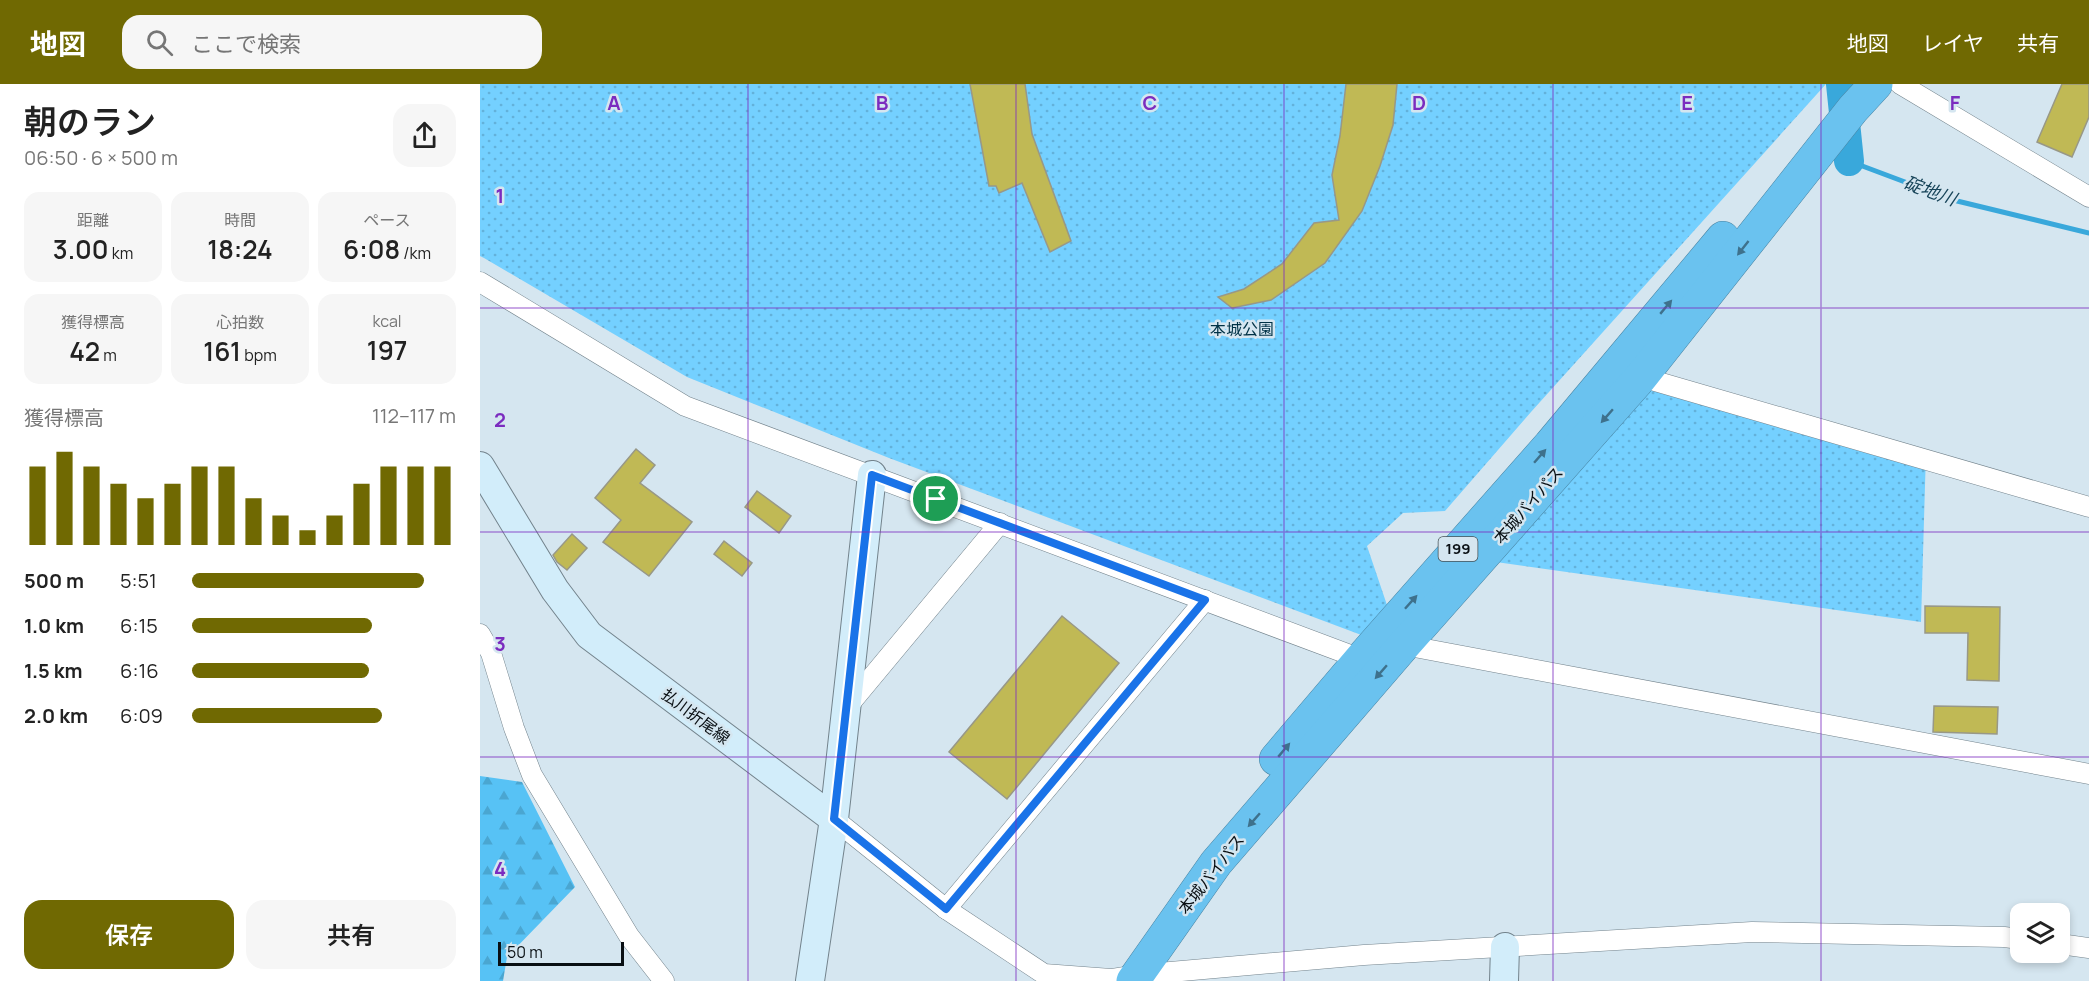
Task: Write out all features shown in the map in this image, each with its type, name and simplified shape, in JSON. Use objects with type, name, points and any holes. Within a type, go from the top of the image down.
[{"type":"highway","name":"本城バイパス","points":[[1122,979],[1201,848],[1361,659],[1852,97],[1876,84]]},
{"type":"highway","name":"本城バイパス","points":[[1122,979],[1216,863],[1404,645],[1641,377],[1824,131]]},
{"type":"main road","name":"払川折尾線","points":[[480,466],[555,590],[589,635],[834,819]]},
{"type":"main road","points":[[810,981],[848,707],[872,475]]},
{"type":"main road","points":[[1504,981],[1505,947]]},
{"type":"street","points":[[1900,84],[2089,197]]},
{"type":"street","points":[[480,282],[685,406],[1361,659]]},
{"type":"street","points":[[1641,377],[2089,507]]},
{"type":"street","points":[[848,707],[1000,523]]},
{"type":"street","points":[[946,909],[1205,600]]},
{"type":"street","points":[[480,634],[490,652],[514,728],[532,775],[629,936],[664,981]]},
{"type":"street","points":[[1404,645],[2089,774]]},
{"type":"street","points":[[834,819],[946,909],[1044,974],[1122,979],[1364,955],[1752,932],[2010,938]]},
{"type":"street","points":[[2070,945],[2089,948]]},
{"type":"green space","name":"本城公園","points":[[480,84],[1826,84],[1445,511],[1403,513],[1367,546],[1388,608],[1364,636],[889,458],[687,377],[480,256]]},
{"type":"green space","points":[[1653,383],[1926,452],[1921,622],[1496,562]]},
{"type":"green space","points":[[480,776],[522,782],[575,887],[507,957],[503,981],[480,981]]},
{"type":"building","points":[[970,84],[1025,84],[1032,134],[1071,241],[1050,252],[1022,183],[999,193],[996,186],[989,186]]},
{"type":"building","points":[[1346,84],[1397,84],[1393,125],[1362,211],[1325,263],[1271,300],[1232,308],[1218,297],[1244,289],[1282,264],[1314,223],[1339,220],[1332,175],[1340,136]]},
{"type":"building","points":[[2062,84],[2089,84],[2089,117],[2072,157],[2037,142]]},
{"type":"building","points":[[636,449],[655,465],[640,483],[692,522],[649,576],[603,542],[621,520],[595,498]]},
{"type":"building","points":[[757,491],[791,516],[779,533],[745,507]]},
{"type":"building","points":[[572,534],[587,548],[567,570],[557,562],[553,555]]},
{"type":"building","points":[[724,541],[752,563],[742,576],[714,554]]},
{"type":"building","points":[[1925,606],[2000,607],[1999,681],[1967,680],[1968,633],[1925,633]]},
{"type":"building","points":[[1062,616],[1119,663],[1007,799],[949,752]]},
{"type":"building","points":[[1934,706],[1998,707],[1997,734],[1933,732]]},
{"type":"waterway","name":"碇地川","points":[[1841,84],[1849,161]]},
{"type":"waterway","name":"碇地川","points":[[1849,161],[1953,200],[2089,233]]},
{"type":"route","points":[[872,475],[936,499],[1205,600],[946,909],[834,819],[872,475]]}]
